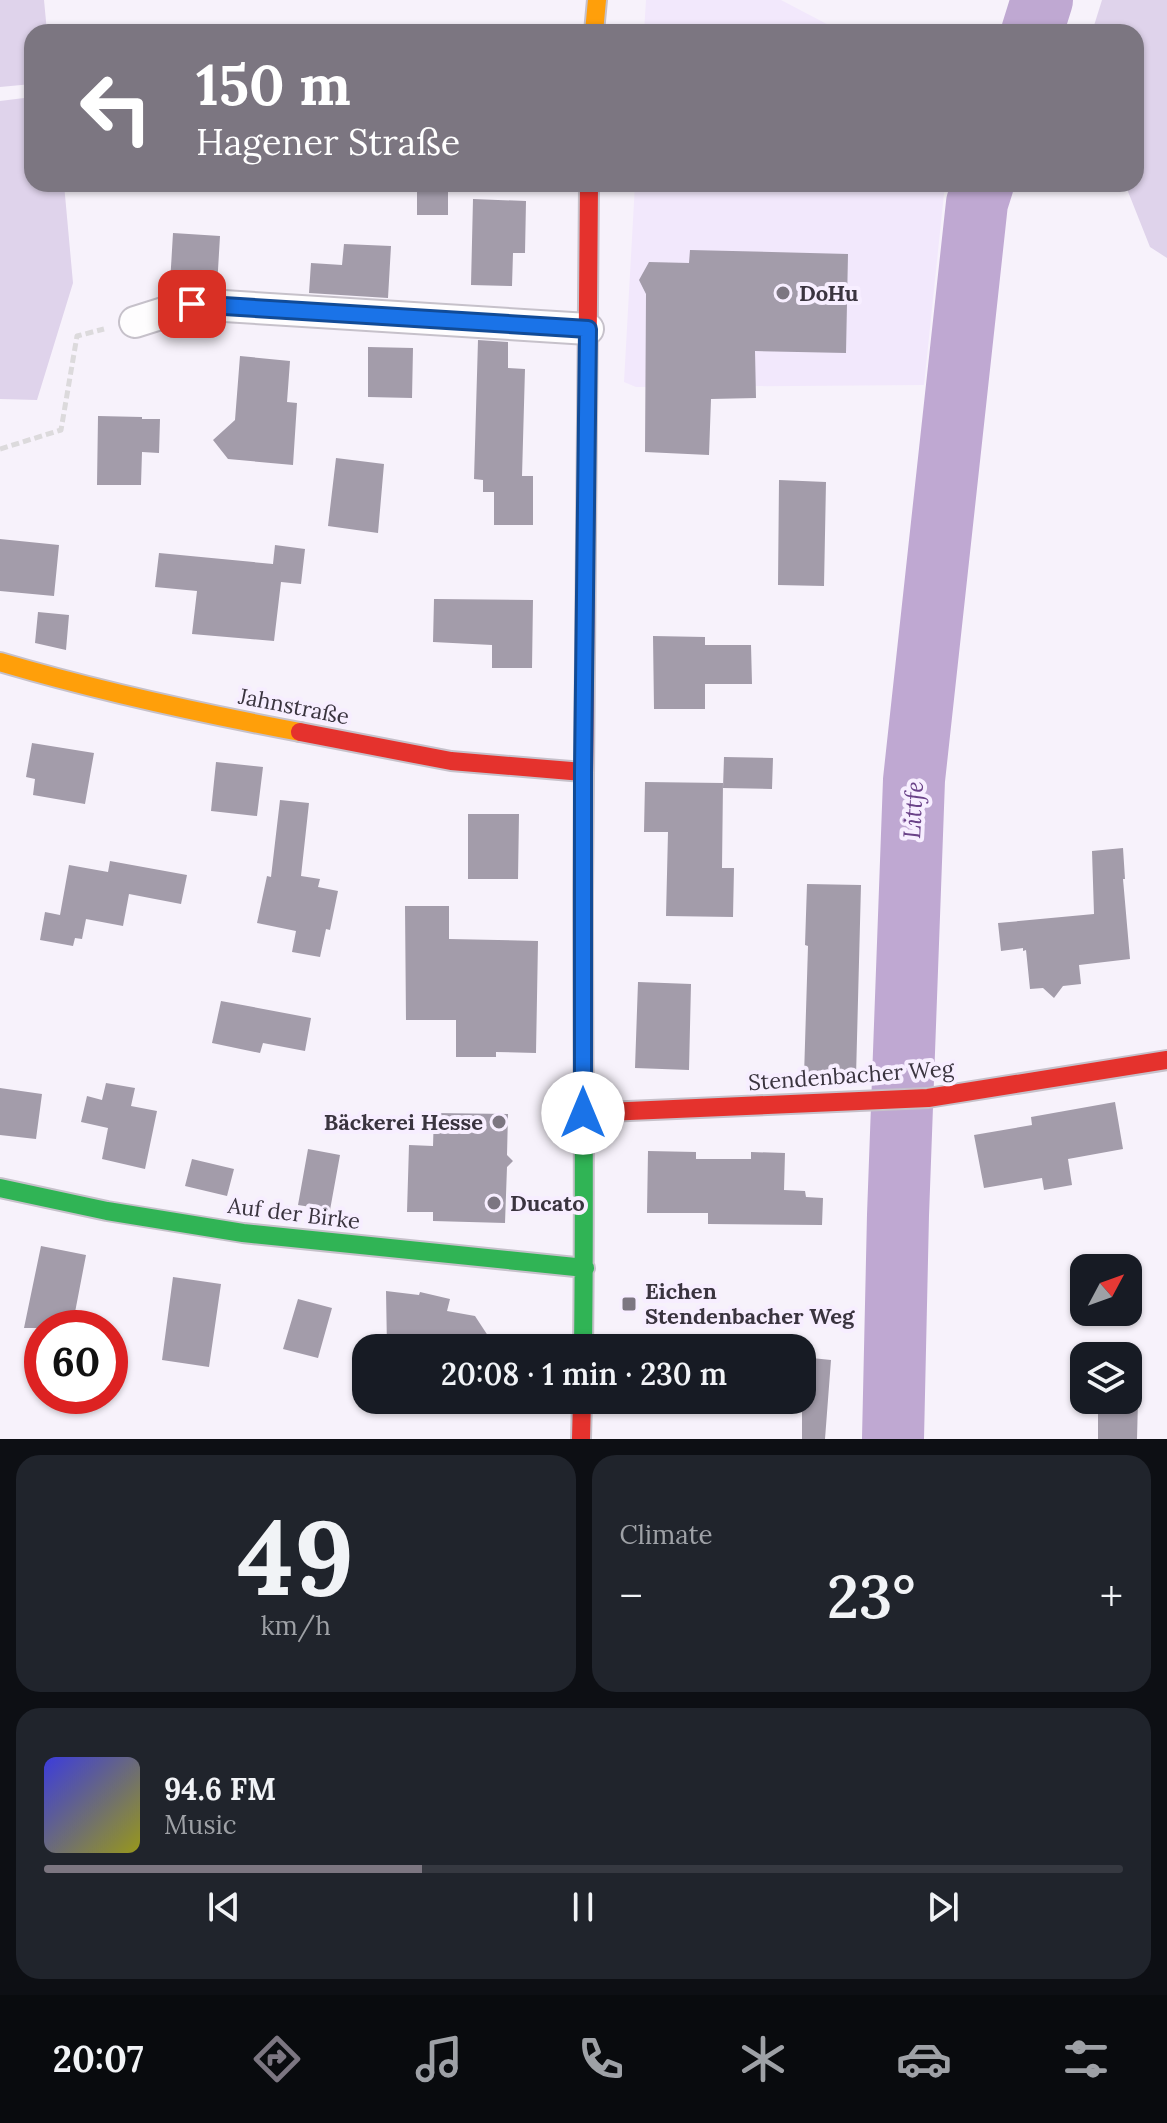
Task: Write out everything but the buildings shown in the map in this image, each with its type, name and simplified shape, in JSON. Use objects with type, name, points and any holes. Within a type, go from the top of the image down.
[{"type":"street","points":[[595,24],[597,0]]},
{"type":"street","points":[[583,1334],[583,772],[589,192]]},
{"type":"street","points":[[122,325],[192,304],[588,329]]},
{"type":"street","name":"Jahnstraße","points":[[0,662],[239,721],[451,761],[583,772]]},
{"type":"street","name":"Stendenbacher Weg","points":[[583,1113],[928,1098],[1167,1060]]},
{"type":"street","name":"Auf der Birke","points":[[0,1188],[107,1211],[243,1233],[585,1268]]},
{"type":"street","points":[[581,1439],[582,1414]]},
{"type":"path","points":[[0,449],[61,430],[77,336],[122,325]]},
{"type":"shaded area","points":[[0,0],[44,0],[46,24],[24,24],[24,85],[0,87]]},
{"type":"shaded area","points":[[646,0],[781,0],[827,24],[644,24]]},
{"type":"shaded area","points":[[1102,0],[1167,0],[1167,258],[1150,247],[1128,192],[1144,192],[1144,24],[1094,24]]},
{"type":"shaded area","points":[[24,98],[24,192],[65,192],[73,283],[37,400],[0,399],[0,101]]},
{"type":"shaded area","points":[[635,192],[944,192],[924,385],[636,387],[624,382]]},
{"type":"waterway","name":"Littfe","points":[[1034,24],[1042,0]]},
{"type":"waterway","name":"Littfe","points":[[893,1439],[914,780],[980,192]]},
{"type":"traffic: fast","points":[[583,895],[583,1334]]},
{"type":"traffic: fast","points":[[0,1188],[107,1211],[243,1233],[585,1268]]},
{"type":"traffic: slow","points":[[595,24],[597,0]]},
{"type":"traffic: slow","points":[[0,662],[149,701],[300,732]]},
{"type":"traffic: jam","points":[[583,895],[589,192]]},
{"type":"traffic: jam","points":[[300,732],[451,761],[583,772]]},
{"type":"traffic: jam","points":[[583,1113],[928,1098],[1167,1060]]},
{"type":"traffic: jam","points":[[581,1439],[582,1414]]},
{"type":"place","name":"DoHu","points":[[783,293]]},
{"type":"place","name":"Bäckerei Hesse","points":[[499,1122]]},
{"type":"place","name":"Ducato","points":[[494,1203]]},
{"type":"place","name":"Eichen Stendenbacher Weg","points":[[629,1304]]},
{"type":"route","points":[[192,304],[588,329],[583,1113]]}]
